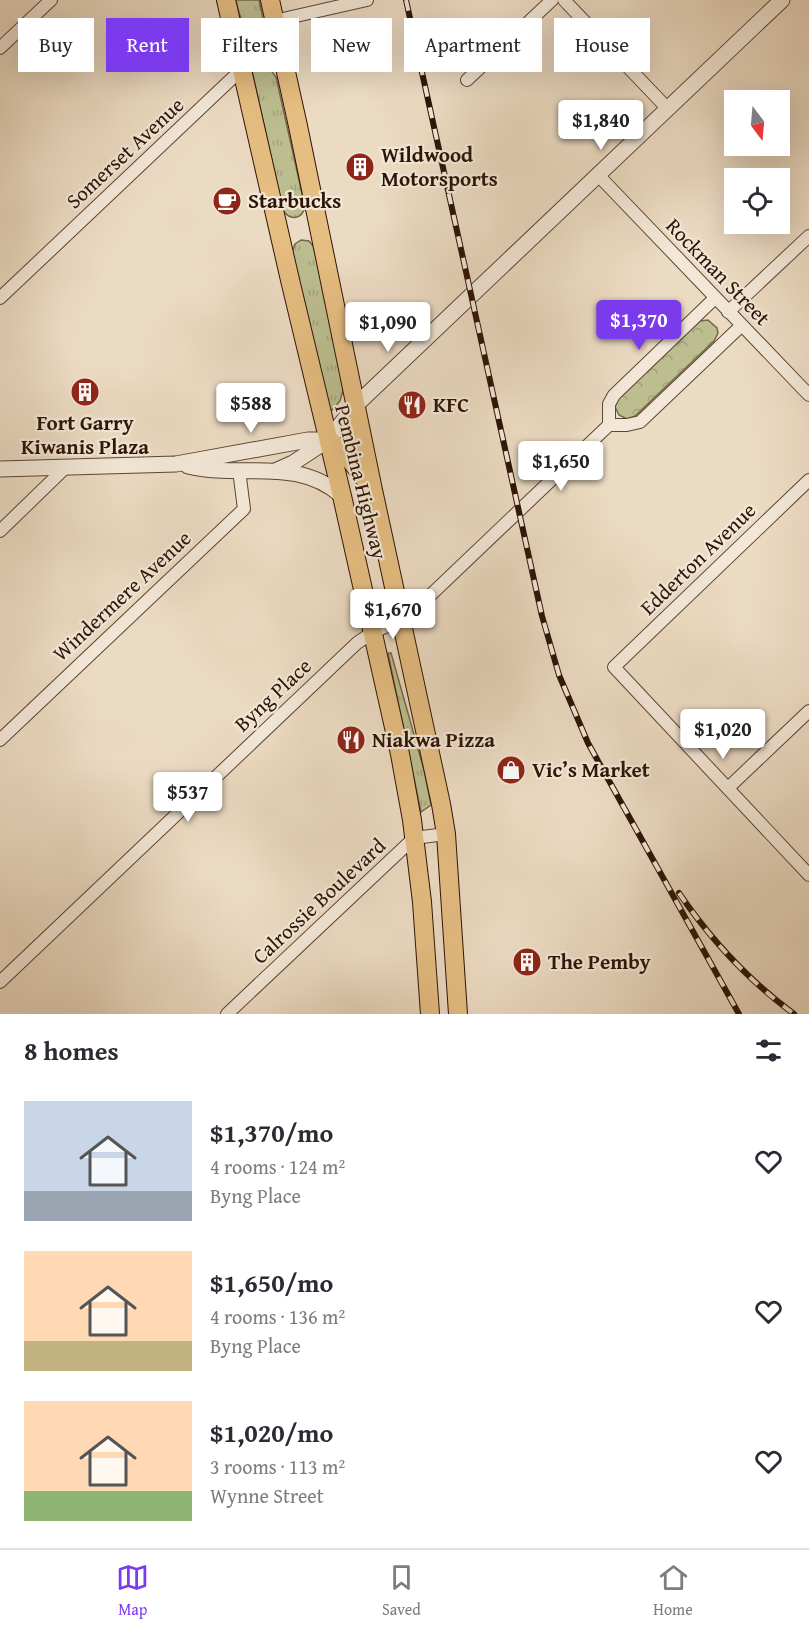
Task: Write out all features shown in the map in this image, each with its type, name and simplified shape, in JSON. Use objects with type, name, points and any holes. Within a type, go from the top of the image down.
[{"type":"main road","name":"Pembina Highway","points":[[226,0],[230,18]]},
{"type":"main road","name":"Pembina Highway","points":[[270,0],[274,18]]},
{"type":"main road","name":"Pembina Highway","points":[[243,72],[400,754],[414,838],[424,921],[430,1014]]},
{"type":"main road","name":"Pembina Highway","points":[[285,72],[431,754],[446,834],[458,1014]]},
{"type":"main road","points":[[328,440],[349,458],[373,490]]},
{"type":"street","points":[[0,48],[51,0]]},
{"type":"street","points":[[299,22],[367,0]]},
{"type":"street","points":[[467,80],[552,0]]},
{"type":"street","points":[[564,0],[668,109]]},
{"type":"street","points":[[275,471],[293,463],[328,440],[356,405],[782,0]]},
{"type":"street","name":"Somerset Avenue","points":[[0,298],[239,72]]},
{"type":"street","name":"Rockman Street","points":[[599,176],[809,395]]},
{"type":"street","points":[[728,312],[809,236]]},
{"type":"street","points":[[715,298],[614,395],[609,404],[609,425],[640,422],[741,326]]},
{"type":"street","name":"Byng Place","points":[[0,982],[357,643],[373,632],[402,620],[418,607],[609,425]]},
{"type":"street","points":[[0,469],[176,464],[308,440],[328,440]]},
{"type":"street","points":[[239,470],[244,458],[255,450]]},
{"type":"street","points":[[176,464],[203,469],[301,473],[330,484],[342,496]]},
{"type":"street","points":[[0,531],[65,468]]},
{"type":"street","name":"Windermere Avenue","points":[[0,741],[244,509],[239,470]]},
{"type":"street","name":"Edderton Avenue","points":[[728,788],[614,667],[809,480]]},
{"type":"street","points":[[809,711],[728,788],[809,875]]},
{"type":"street","name":"Calrossie Boulevard","points":[[227,1014],[414,838],[446,834]]},
{"type":"green space","points":[[236,0],[259,0],[263,18],[241,18]]},
{"type":"green space","points":[[252,72],[272,72],[276,77],[305,207],[304,211],[296,217],[289,216],[283,211]]},
{"type":"green space","points":[[301,240],[309,241],[314,247],[344,387],[340,401],[332,410],[292,252],[295,244]]},
{"type":"green space","points":[[708,320],[717,328],[718,333],[714,341],[635,416],[627,419],[619,415],[615,407],[618,399],[700,321]]},
{"type":"green space","points":[[388,653],[391,653],[424,770],[431,805],[421,812]]},
{"type":"railway","points":[[406,0],[542,616],[559,675],[588,743],[739,1014]]},
{"type":"railway","points":[[679,893],[731,958],[794,1014]]},
{"type":"place","name":"Wildwood Motorsports","points":[[360,167]]},
{"type":"place","name":"Starbucks","points":[[227,201]]},
{"type":"place","name":"Fort Garry Kiwanis Plaza","points":[[85,392]]},
{"type":"place","name":"KFC","points":[[412,405]]},
{"type":"place","name":"Niakwa Pizza","points":[[351,740]]},
{"type":"place","name":"Vic’s Market","points":[[511,770]]},
{"type":"place","name":"The Pemby","points":[[527,962]]}]
